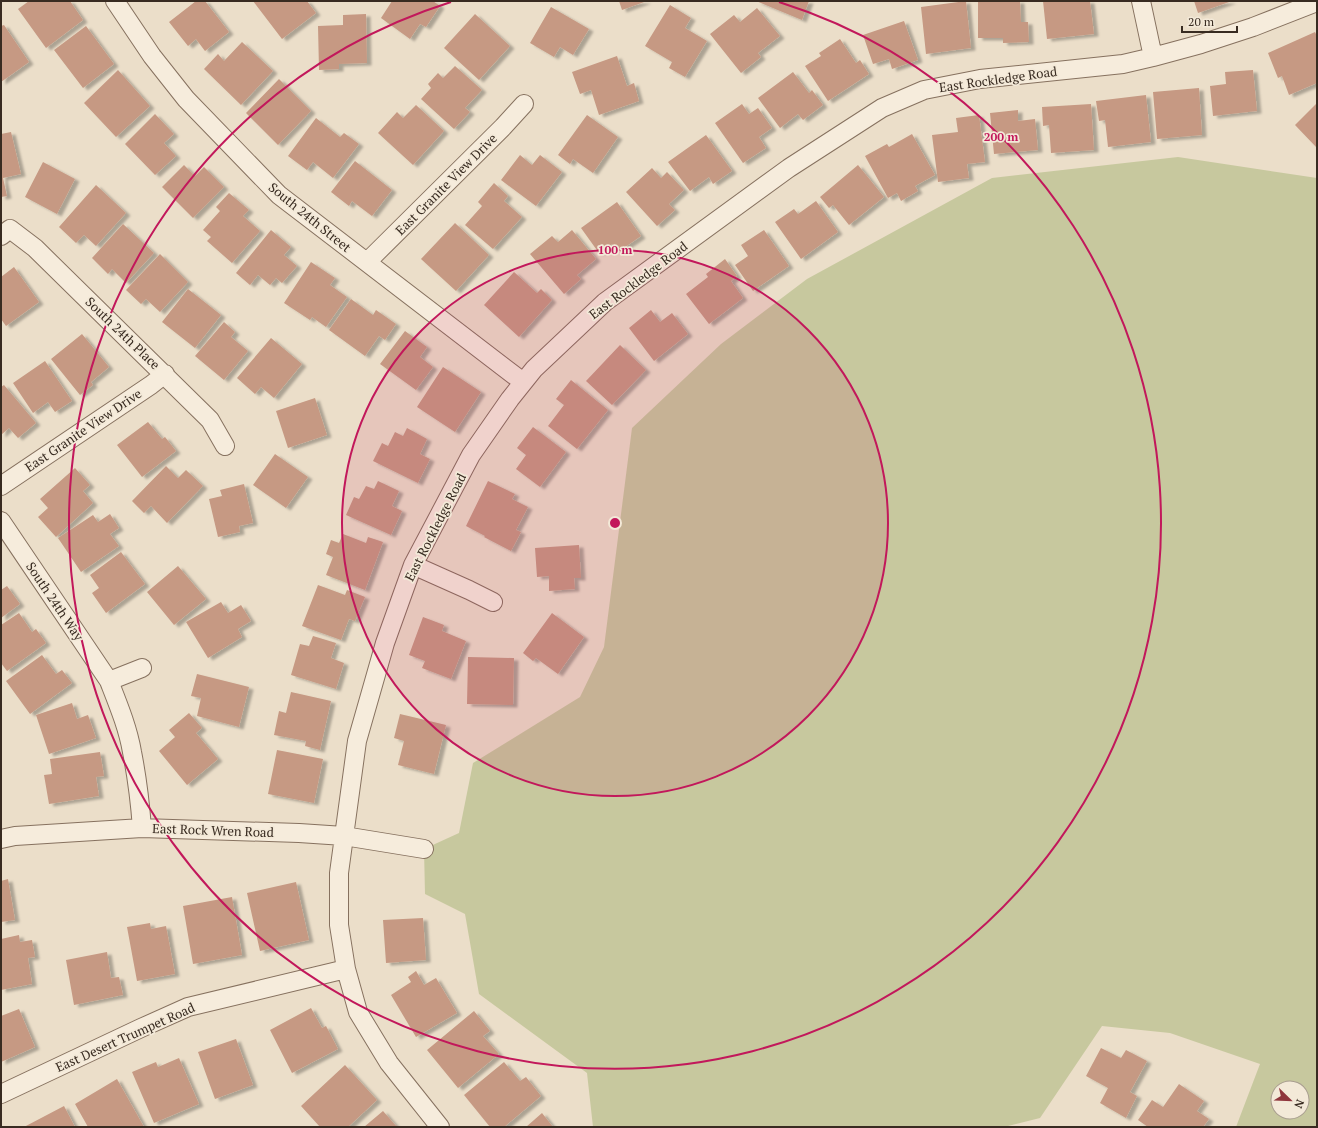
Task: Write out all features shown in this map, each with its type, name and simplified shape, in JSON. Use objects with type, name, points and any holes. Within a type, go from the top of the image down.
[{"type":"street","name":"South 24th Street","points":[[115,1],[152,56],[186,99],[228,144],[280,195],[523,382]]},
{"type":"street","points":[[1141,1],[1153,57]]},
{"type":"street","name":"East Rockledge Road","points":[[344,836],[357,741],[385,643],[413,565],[471,455],[510,399],[534,369],[605,302],[789,168],[882,108],[924,90],[973,80],[1123,64],[1201,44],[1253,27],[1317,2]]},
{"type":"street","name":"East Granite View Drive","points":[[367,262],[503,127],[524,104]]},
{"type":"street","name":"South 24th Place","points":[[6,232],[35,248],[165,374],[210,420],[225,446]]},
{"type":"street","name":"East Granite View Drive","points":[[1,486],[165,374]]},
{"type":"street","name":"South 24th Way","points":[[1,521],[109,681],[119,706],[132,750],[138,785],[142,828]]},
{"type":"street","points":[[413,565],[493,602]]},
{"type":"street","points":[[109,681],[142,668]]},
{"type":"street","name":"East Rock Wren Road","points":[[1,839],[22,836],[142,828],[344,836],[424,849]]},
{"type":"street","points":[[344,836],[339,873],[339,925],[346,969],[358,1012],[389,1063],[440,1127]]},
{"type":"street","name":"East Desert Trumpet Road","points":[[1,1094],[188,1007],[346,969]]},
{"type":"green space","points":[[1178,157],[1317,178],[1317,1127],[1236,1127],[1260,1064],[1170,1033],[1102,1026],[1040,1118],[1004,1127],[593,1127],[587,1073],[479,994],[465,914],[425,894],[424,849],[459,833],[473,763],[580,697],[604,647],[632,428],[721,344],[807,279],[992,178]]},
{"type":"building","points":[[29,1],[70,1],[83,20],[46,48],[18,9]]},
{"type":"building","points":[[196,1],[205,1],[229,32],[205,51],[196,39],[188,46],[169,22]]},
{"type":"building","points":[[253,1],[307,1],[316,13],[282,39]]},
{"type":"building","points":[[392,1],[433,1],[440,6],[426,27],[420,24],[410,39],[381,18]]},
{"type":"building","points":[[619,1],[647,1],[622,10]]},
{"type":"building","points":[[756,1],[809,1],[802,20]]},
{"type":"building","points":[[966,1],[971,48],[926,54],[921,7]]},
{"type":"building","points":[[1020,1],[1021,22],[1028,22],[1029,42],[1003,43],[1003,38],[978,38],[978,2]]},
{"type":"building","points":[[1043,1],[1090,1],[1094,34],[1047,39]]},
{"type":"building","points":[[1194,1],[1232,1],[1198,13]]},
{"type":"building","points":[[670,5],[691,18],[685,28],[707,41],[685,77],[669,68],[672,62],[645,46]]},
{"type":"building","points":[[551,7],[589,29],[573,55],[560,47],[554,57],[530,43]]},
{"type":"building","points":[[757,8],[780,36],[758,53],[761,57],[741,73],[710,34],[734,15],[740,22]]},
{"type":"building","points":[[366,14],[367,63],[339,64],[339,69],[319,70],[318,26],[343,25],[343,15]]},
{"type":"building","points":[[475,14],[510,46],[479,80],[444,48]]},
{"type":"building","points":[[904,21],[918,60],[892,69],[889,59],[873,64],[863,35]]},
{"type":"building","points":[[4,25],[29,62],[1,82],[1,26]]},
{"type":"building","points":[[86,26],[114,64],[83,88],[54,50]]},
{"type":"building","points":[[1315,32],[1317,36],[1317,83],[1289,95],[1282,76],[1278,78],[1268,53]]},
{"type":"building","points":[[840,39],[856,63],[860,60],[869,74],[828,101],[805,66],[821,56],[819,53]]},
{"type":"building","points":[[242,42],[273,71],[241,105],[204,69],[218,54],[224,61]]},
{"type":"building","points":[[617,56],[627,86],[634,83],[639,101],[599,115],[591,90],[580,94],[572,72]]},
{"type":"building","points":[[455,66],[482,90],[465,108],[470,112],[454,129],[421,99],[431,88],[428,84],[438,73],[443,78]]},
{"type":"building","points":[[118,70],[150,106],[116,137],[84,103]]},
{"type":"building","points":[[1253,70],[1257,111],[1213,116],[1210,86],[1226,84],[1225,72]]},
{"type":"building","points":[[793,72],[809,93],[812,90],[823,105],[803,120],[798,114],[780,128],[758,98]]},
{"type":"building","points":[[279,79],[311,111],[278,145],[246,113]]},
{"type":"building","points":[[1199,88],[1202,135],[1157,139],[1153,92]]},
{"type":"building","points":[[1146,95],[1151,142],[1108,147],[1105,120],[1099,121],[1096,101]]},
{"type":"building","points":[[1317,103],[1317,148],[1295,125]]},
{"type":"building","points":[[742,104],[749,114],[758,108],[772,128],[759,137],[766,148],[743,163],[715,123]]},
{"type":"building","points":[[1091,104],[1094,150],[1051,153],[1049,125],[1043,126],[1042,107]]},
{"type":"building","points":[[416,105],[444,131],[413,165],[378,133],[397,112],[403,118]]},
{"type":"building","points":[[1018,110],[1018,121],[1035,119],[1038,150],[994,154],[990,113]]},
{"type":"building","points":[[155,114],[174,134],[164,143],[176,156],[155,175],[125,144]]},
{"type":"building","points":[[587,115],[618,137],[593,173],[573,159],[570,164],[558,155]]},
{"type":"building","points":[[979,115],[985,162],[967,164],[969,178],[938,182],[932,135],[958,132],[956,118]]},
{"type":"building","points":[[316,118],[340,137],[344,133],[359,144],[333,178],[313,162],[307,170],[288,156]]},
{"type":"building","points":[[11,132],[21,174],[3,178],[7,196],[1,197],[1,134]]},
{"type":"building","points":[[912,134],[935,175],[915,186],[918,191],[901,201],[897,193],[888,198],[865,156],[887,144],[889,147]]},
{"type":"building","points":[[706,135],[732,171],[713,184],[709,177],[690,191],[668,162]]},
{"type":"building","points":[[520,155],[532,165],[540,155],[562,172],[536,206],[501,180]]},
{"type":"building","points":[[355,161],[392,190],[372,216],[352,201],[349,206],[331,192]]},
{"type":"building","points":[[43,162],[75,179],[57,214],[25,197]]},
{"type":"building","points":[[184,165],[195,176],[204,167],[224,187],[193,218],[162,187]]},
{"type":"building","points":[[858,165],[884,197],[849,225],[833,205],[829,208],[820,197]]},
{"type":"building","points":[[652,168],[661,178],[667,172],[684,190],[669,204],[675,210],[657,226],[626,192]]},
{"type":"building","points":[[494,183],[508,196],[504,201],[522,217],[493,249],[465,225],[482,206],[478,202]]},
{"type":"building","points":[[96,185],[126,213],[96,246],[84,235],[76,243],[59,227]]},
{"type":"building","points":[[229,193],[249,210],[243,216],[260,231],[232,263],[207,241],[211,237],[203,230],[220,211],[216,207]]},
{"type":"building","points":[[816,201],[838,232],[801,259],[775,222],[794,209],[798,214]]},
{"type":"building","points":[[617,202],[641,236],[618,252],[612,244],[599,253],[581,228]]},
{"type":"building","points":[[455,223],[489,255],[456,291],[421,259]]},
{"type":"building","points":[[123,224],[154,253],[126,283],[112,269],[108,274],[92,258]]},
{"type":"building","points":[[271,230],[291,247],[284,255],[297,266],[282,283],[276,278],[270,285],[258,275],[250,285],[236,273]]},
{"type":"building","points":[[572,230],[596,259],[577,275],[581,279],[564,294],[530,254],[552,236],[558,242]]},
{"type":"building","points":[[764,230],[789,266],[753,291],[735,265],[748,256],[741,245]]},
{"type":"building","points":[[160,254],[188,282],[160,312],[146,299],[141,304],[126,290]]},
{"type":"building","points":[[725,259],[737,276],[731,281],[743,298],[709,324],[686,294],[708,277],[706,274]]},
{"type":"building","points":[[311,262],[335,278],[330,285],[347,297],[326,327],[312,317],[310,320],[284,303]]},
{"type":"building","points":[[14,267],[39,302],[6,326],[1,319],[1,277]]},
{"type":"building","points":[[514,272],[537,293],[541,289],[552,300],[519,337],[484,305]]},
{"type":"building","points":[[188,289],[221,315],[195,348],[162,322]]},
{"type":"building","points":[[351,299],[373,315],[376,310],[396,324],[385,340],[379,336],[365,356],[329,330]]},
{"type":"building","points":[[651,310],[660,322],[672,313],[688,334],[654,361],[629,328]]},
{"type":"building","points":[[224,322],[235,332],[231,337],[248,351],[224,380],[195,356]]},
{"type":"building","points":[[405,331],[427,347],[420,357],[433,367],[416,390],[380,364]]},
{"type":"building","points":[[82,334],[109,367],[91,382],[93,385],[80,395],[51,359]]},
{"type":"building","points":[[271,338],[302,364],[274,398],[261,387],[255,394],[237,378]]},
{"type":"building","points":[[620,345],[646,370],[612,405],[586,381]]},
{"type":"building","points":[[45,361],[72,401],[55,412],[48,402],[33,413],[13,383]]},
{"type":"building","points":[[443,367],[481,392],[455,432],[417,407]]},
{"type":"building","points":[[571,380],[608,410],[577,449],[548,426],[564,405],[556,399]]},
{"type":"building","points":[[4,385],[36,423],[18,438],[9,428],[1,435],[1,387]]},
{"type":"building","points":[[315,398],[327,435],[288,448],[276,411]]},
{"type":"building","points":[[148,422],[162,439],[165,437],[176,451],[142,477],[117,445]]},
{"type":"building","points":[[533,427],[566,452],[540,487],[516,469],[526,455],[517,448]]},
{"type":"building","points":[[407,428],[427,439],[420,454],[430,459],[418,483],[373,461],[382,443],[388,446],[395,432],[403,436]]},
{"type":"building","points":[[275,454],[308,477],[286,508],[253,485]]},
{"type":"building","points":[[166,466],[178,478],[186,470],[203,486],[167,523],[151,506],[144,513],[132,501]]},
{"type":"building","points":[[75,468],[90,485],[83,491],[93,503],[56,537],[38,517],[48,508],[40,499]]},
{"type":"building","points":[[378,481],[399,491],[392,506],[402,511],[391,535],[346,515],[354,497],[359,499],[366,486],[374,489]]},
{"type":"building","points":[[488,481],[515,494],[512,499],[528,507],[516,530],[521,532],[511,551],[466,526]]},
{"type":"building","points":[[244,484],[253,523],[239,526],[240,532],[218,537],[209,499],[222,496],[220,490]]},
{"type":"building","points":[[110,514],[119,528],[110,534],[119,546],[81,572],[58,538],[93,515],[98,522]]},
{"type":"building","points":[[343,534],[366,543],[368,537],[383,542],[365,590],[326,575],[333,557],[326,554],[331,540],[339,543]]},
{"type":"building","points":[[579,545],[581,578],[574,578],[575,589],[549,591],[549,576],[537,577],[535,548]]},
{"type":"building","points":[[121,552],[145,584],[106,613],[92,593],[99,588],[90,575]]},
{"type":"building","points":[[178,566],[206,599],[174,625],[147,592]]},
{"type":"building","points":[[318,585],[345,595],[347,590],[365,597],[355,621],[349,619],[341,640],[302,626]]},
{"type":"building","points":[[7,586],[20,604],[1,618],[1,590]]},
{"type":"building","points":[[221,602],[228,613],[241,605],[251,621],[238,629],[242,637],[208,658],[186,622]]},
{"type":"building","points":[[19,613],[32,632],[36,629],[46,643],[7,671],[1,663],[1,625]]},
{"type":"building","points":[[552,613],[584,637],[558,674],[536,658],[533,661],[523,653]]},
{"type":"building","points":[[423,617],[444,625],[442,631],[466,641],[451,679],[422,668],[425,661],[409,655]]},
{"type":"building","points":[[313,636],[336,643],[331,658],[344,663],[336,689],[291,675],[300,644],[309,646]]},
{"type":"building","points":[[42,655],[56,674],[62,670],[72,683],[30,714],[6,681]]},
{"type":"building","points":[[468,657],[514,658],[513,705],[467,704]]},
{"type":"building","points":[[197,674],[249,687],[239,727],[197,716],[201,698],[191,696]]},
{"type":"building","points":[[291,692],[331,701],[320,750],[305,746],[306,741],[274,735],[279,711],[286,713]]},
{"type":"building","points":[[72,703],[77,719],[88,715],[96,738],[49,754],[36,715]]},
{"type":"building","points":[[189,713],[202,728],[196,733],[218,759],[187,785],[159,751],[175,737],[169,730]]},
{"type":"building","points":[[400,714],[446,725],[434,774],[398,765],[404,741],[394,738]]},
{"type":"building","points":[[277,750],[323,759],[314,803],[268,794]]},
{"type":"building","points":[[100,752],[104,776],[96,777],[99,796],[49,804],[44,775],[52,774],[50,759]]},
{"type":"building","points":[[8,879],[15,920],[1,922],[1,881]]},
{"type":"building","points":[[296,882],[309,940],[260,951],[247,893]]},
{"type":"building","points":[[232,897],[242,955],[193,964],[183,906]]},
{"type":"building","points":[[423,918],[426,960],[386,963],[383,920]]},
{"type":"building","points":[[150,923],[151,929],[166,926],[175,974],[137,981],[127,927]]},
{"type":"building","points":[[19,935],[20,942],[32,940],[35,957],[28,958],[32,984],[1,990],[1,939]]},
{"type":"building","points":[[107,952],[111,978],[119,977],[123,995],[74,1005],[66,960]]},
{"type":"building","points":[[416,971],[424,985],[436,978],[457,1013],[416,1037],[391,995],[411,982],[408,977]]},
{"type":"building","points":[[311,1008],[322,1028],[326,1026],[338,1049],[292,1073],[270,1030]]},
{"type":"building","points":[[19,1009],[35,1047],[1,1062],[1,1016]]},
{"type":"building","points":[[474,1011],[490,1031],[483,1036],[499,1054],[458,1088],[427,1050]]},
{"type":"building","points":[[236,1039],[253,1085],[215,1099],[198,1052]]},
{"type":"building","points":[[1101,1048],[1121,1058],[1126,1050],[1147,1061],[1130,1092],[1137,1096],[1126,1118],[1100,1103],[1108,1088],[1086,1076]]},
{"type":"building","points":[[179,1058],[199,1104],[154,1123],[132,1072],[156,1062],[158,1067]]},
{"type":"building","points":[[504,1062],[520,1081],[526,1077],[541,1096],[504,1127],[490,1127],[464,1095]]},
{"type":"building","points":[[345,1065],[377,1100],[348,1127],[320,1127],[301,1106]]},
{"type":"building","points":[[117,1079],[144,1127],[88,1127],[75,1104]]},
{"type":"building","points":[[1179,1084],[1204,1101],[1197,1111],[1209,1119],[1203,1127],[1148,1127],[1138,1120],[1152,1100],[1163,1107]]},
{"type":"building","points":[[64,1106],[75,1127],[24,1127]]},
{"type":"building","points":[[383,1111],[397,1127],[364,1127]]},
{"type":"building","points":[[542,1113],[553,1127],[526,1127]]}]
